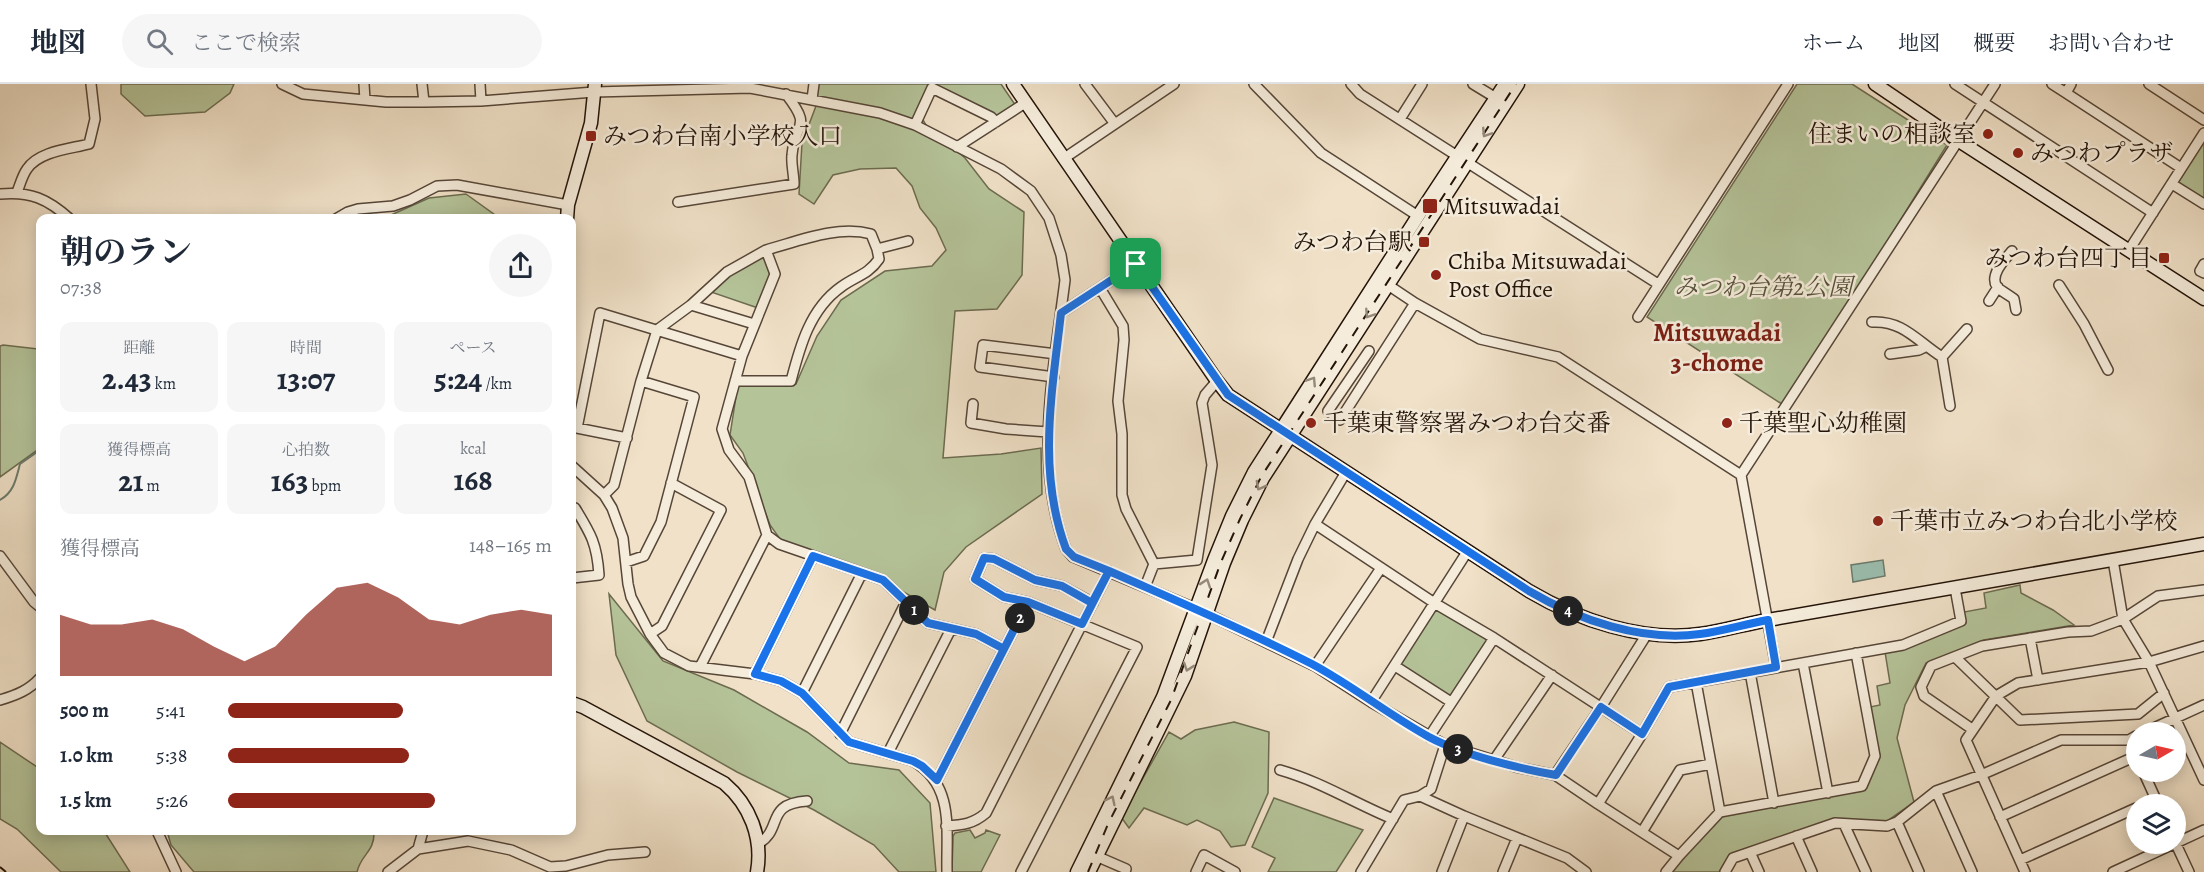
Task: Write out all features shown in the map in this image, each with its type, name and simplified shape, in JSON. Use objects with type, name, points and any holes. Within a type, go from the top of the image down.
[{"type":"street","points":[[17,192],[27,169],[34,161],[89,144],[95,119],[91,84]]},
{"type":"street","points":[[282,84],[365,100],[424,102],[536,96],[595,88],[750,88],[880,113],[915,125],[1018,180],[1031,191],[1049,218],[1061,255],[1065,280],[1048,432],[1049,477],[1066,549],[1074,557],[1202,612],[1315,666],[1445,745],[1516,767],[1556,775],[1679,856]]},
{"type":"street","points":[[364,84],[365,100]]},
{"type":"street","points":[[422,84],[424,102]]},
{"type":"street","points":[[480,84],[481,100]]},
{"type":"street","points":[[536,84],[536,96]]},
{"type":"street","points":[[812,99],[814,84]]},
{"type":"street","points":[[1013,84],[1228,395],[1467,552],[1551,604],[1615,627],[1647,634],[1700,634],[1768,620],[2204,544]]},
{"type":"street","points":[[1085,84],[1115,124]]},
{"type":"street","points":[[1063,159],[1174,84]]},
{"type":"street","points":[[1254,84],[1321,153],[1418,216]]},
{"type":"street","points":[[1351,84],[1360,94],[1658,284]]},
{"type":"street","points":[[1400,119],[1422,84]]},
{"type":"street","points":[[1473,84],[1496,98]]},
{"type":"street","points":[[1285,433],[1388,285],[1505,84]]},
{"type":"street","points":[[1077,872],[1163,697],[1242,520],[1285,433],[1418,216],[1518,84]]},
{"type":"street","points":[[1638,317],[1788,84]]},
{"type":"street","points":[[1875,84],[2204,299]]},
{"type":"street","points":[[1955,84],[2153,213]]},
{"type":"street","points":[[1776,667],[1741,475],[1995,84]]},
{"type":"street","points":[[2052,84],[2069,88],[2181,168]]},
{"type":"street","points":[[2149,84],[2204,120]]},
{"type":"street","points":[[567,214],[589,135],[595,88]]},
{"type":"street","points":[[915,125],[932,88],[991,117],[996,122]]},
{"type":"street","points":[[678,202],[794,184],[792,154],[801,124],[800,111],[786,94]]},
{"type":"street","points":[[957,147],[1025,103]]},
{"type":"street","points":[[2129,250],[2204,133]]},
{"type":"street","points":[[2172,184],[2204,204]]},
{"type":"street","points":[[345,214],[358,209],[393,206],[436,186],[457,185],[568,205]]},
{"type":"street","points":[[0,194],[17,192],[48,201],[65,214]]},
{"type":"street","points":[[604,495],[614,485],[657,330],[691,305],[727,272],[766,250],[824,235],[855,230],[871,234],[879,259],[872,270],[840,287],[814,315],[800,343],[791,381],[735,381]]},
{"type":"street","points":[[877,249],[908,241]]},
{"type":"street","points":[[766,250],[774,274],[742,356],[722,429],[729,450],[749,477],[767,534],[778,544],[883,580],[928,623],[976,634],[1004,649]]},
{"type":"street","points":[[2012,251],[1995,276],[1998,287],[2014,299],[2016,310]]},
{"type":"street","points":[[1061,313],[1136,264]]},
{"type":"street","points":[[2204,264],[2199,271],[2204,273]]},
{"type":"street","points":[[1388,285],[1415,303],[1480,339],[1558,357],[1741,475]]},
{"type":"street","points":[[2060,285],[2108,370]]},
{"type":"street","points":[[1989,301],[1998,287]]},
{"type":"street","points":[[1100,288],[1123,326],[1124,340],[1118,401],[1122,435],[1122,495],[1126,509],[1154,564],[1145,587]]},
{"type":"street","points":[[1369,351],[1328,411],[1340,420],[1415,303]]},
{"type":"street","points":[[691,305],[754,324]]},
{"type":"street","points":[[627,438],[577,428],[600,313],[742,356]]},
{"type":"street","points":[[1872,322],[1882,321],[1901,326],[1925,347],[1942,357]]},
{"type":"street","points":[[1942,357],[1967,329]]},
{"type":"street","points":[[1054,376],[980,367],[983,345],[1056,354]]},
{"type":"street","points":[[1890,354],[1925,347]]},
{"type":"street","points":[[1942,357],[1950,406]]},
{"type":"street","points":[[626,562],[644,556],[661,522],[694,397],[641,381]]},
{"type":"street","points":[[1154,564],[1197,560],[1212,465],[1202,403],[1205,395],[1217,381]]},
{"type":"street","points":[[973,404],[971,423],[1006,429],[1048,432]]},
{"type":"street","points":[[576,470],[604,495],[612,508],[623,538],[631,597],[650,634],[664,653],[689,666],[755,674],[781,681],[802,693],[849,742],[922,766],[937,780],[945,804],[947,872]]},
{"type":"street","points":[[1266,642],[1298,559],[1315,524],[1346,472]]},
{"type":"street","points":[[650,634],[662,626],[721,510],[671,483]]},
{"type":"street","points":[[576,510],[593,536],[598,555],[599,575],[576,578]]},
{"type":"street","points":[[1315,524],[1436,604],[1494,638],[1642,734]]},
{"type":"street","points":[[700,667],[767,534]]},
{"type":"street","points":[[1371,702],[1436,604],[1467,552]]},
{"type":"street","points":[[0,556],[36,604]]},
{"type":"street","points":[[755,674],[813,556]]},
{"type":"street","points":[[1021,872],[1137,647],[1028,602],[1004,597],[975,579],[984,558],[994,559],[1035,580],[1062,586],[1092,603]]},
{"type":"street","points":[[2113,560],[2123,620],[2149,662],[2204,780]]},
{"type":"street","points":[[1315,666],[1381,568]]},
{"type":"street","points":[[946,826],[968,824],[978,820],[986,813],[1109,571]]},
{"type":"street","points":[[802,693],[862,573]]},
{"type":"street","points":[[1598,804],[1669,687],[1903,645],[1961,621],[1955,588]]},
{"type":"street","points":[[1972,729],[1924,696],[1920,687],[1931,666],[1982,646],[2091,631],[2123,620],[2158,596],[2204,590]]},
{"type":"street","points":[[840,734],[906,602]]},
{"type":"street","points":[[937,780],[1028,602]]},
{"type":"street","points":[[1089,872],[1185,676],[1202,612]]},
{"type":"street","points":[[888,753],[951,629]]},
{"type":"street","points":[[1556,775],[1647,634]]},
{"type":"street","points":[[1429,737],[1494,638]]},
{"type":"street","points":[[2030,638],[2038,680]]},
{"type":"street","points":[[2025,872],[1966,740],[1996,696],[2018,683],[2149,662],[2204,646]]},
{"type":"street","points":[[1666,872],[1720,812],[1862,786],[1875,756],[1856,653]]},
{"type":"street","points":[[1955,657],[2020,720],[2138,714],[2164,693]]},
{"type":"street","points":[[1803,663],[1828,793]]},
{"type":"street","points":[[1395,666],[1451,702]]},
{"type":"street","points":[[1750,672],[1774,803]]},
{"type":"street","points":[[1494,760],[1552,675]]},
{"type":"street","points":[[1696,681],[1720,812]]},
{"type":"street","points":[[0,700],[24,692],[36,682]]},
{"type":"street","points":[[576,704],[724,783],[735,792],[745,806],[758,844],[756,872]]},
{"type":"street","points":[[2167,722],[2204,705]]},
{"type":"street","points":[[1725,872],[1733,858],[1834,823],[1880,826],[1897,822],[1936,791],[1981,775],[2061,740],[2126,738]]},
{"type":"street","points":[[1361,872],[1404,800],[1420,796],[1431,789],[1445,745]]},
{"type":"street","points":[[2000,817],[2126,760]]},
{"type":"street","points":[[1642,832],[1680,770],[1711,764]]},
{"type":"street","points":[[1280,770],[1346,795],[1373,811],[1393,819]]},
{"type":"street","points":[[1936,791],[1972,872]]},
{"type":"street","points":[[1420,796],[1567,858],[1586,872]]},
{"type":"street","points":[[758,844],[766,839],[779,810],[793,802],[807,801]]},
{"type":"street","points":[[2020,860],[2126,812]]},
{"type":"street","points":[[1442,872],[1464,816]]},
{"type":"street","points":[[1897,822],[1919,872]]},
{"type":"street","points":[[1844,824],[1866,872]]},
{"type":"street","points":[[2186,838],[2204,831]]},
{"type":"street","points":[[159,835],[176,872]]},
{"type":"street","points":[[418,849],[422,835]]},
{"type":"street","points":[[1796,836],[1812,872]]},
{"type":"street","points":[[1503,872],[1517,838]]},
{"type":"street","points":[[388,872],[418,849],[468,841],[511,850],[550,867],[566,866],[608,855],[645,852]]},
{"type":"street","points":[[1750,852],[1759,872]]},
{"type":"street","points":[[2113,872],[2151,854]]},
{"type":"street","points":[[2180,854],[2188,872]]},
{"type":"street","points":[[1196,872],[1204,855],[1235,872]]},
{"type":"street","points":[[1096,856],[1126,869],[1125,872]]},
{"type":"green space","points":[[121,84],[234,84],[230,93],[205,112],[145,116],[121,94]]},
{"type":"green space","points":[[816,84],[1001,84],[1016,106],[997,119],[931,85],[918,111],[926,125],[965,158],[989,189],[1024,212],[1022,275],[997,309],[955,311],[943,458],[1001,454],[1041,448],[1042,494],[966,547],[944,572],[935,610],[879,578],[780,539],[770,525],[743,453],[730,435],[738,384],[796,384],[817,336],[841,300],[885,271],[932,266],[946,250],[936,228],[920,208],[912,186],[896,168],[860,169],[833,175],[814,204],[799,194],[802,143],[819,98],[814,97]]},
{"type":"green space","name":"みつわ台第2公園","points":[[1797,84],[1852,84],[1947,145],[1785,406],[1647,317]]},
{"type":"green space","points":[[2204,140],[2204,202],[2176,184]]},
{"type":"green space","points":[[466,194],[494,214],[393,214],[429,198]]},
{"type":"green space","points":[[761,255],[764,257],[770,275],[758,308],[711,292],[729,272]]},
{"type":"green space","points":[[0,346],[36,349],[36,451],[0,477]]},
{"type":"green space","points":[[2020,585],[2021,593],[2053,610],[2074,625],[1984,640],[1926,663],[1905,705],[1897,738],[1914,802],[1887,821],[1834,819],[1730,854],[1719,872],[1670,872],[1721,816],[1865,789],[1880,756],[1870,707],[1880,705],[1877,686],[1890,683],[1885,652],[1965,622],[1964,612],[1986,608],[1984,593]]},
{"type":"green space","points":[[609,594],[663,661],[734,690],[807,732],[849,763],[899,770],[930,803],[936,872],[899,872],[874,845],[814,810],[737,772],[647,721],[616,655]]},
{"type":"green space","points":[[1435,608],[1485,635],[1486,642],[1451,696],[1446,696],[1401,667],[1400,663]]},
{"type":"green space","points":[[1234,722],[1269,732],[1268,793],[1245,845],[1231,847],[1220,831],[1197,820],[1187,825],[1144,808],[1129,828],[1121,817],[1169,732],[1181,739],[1195,730]]},
{"type":"green space","points":[[0,742],[36,766],[36,835],[107,835],[130,872],[61,872],[17,829],[0,819]]},
{"type":"green space","points":[[1274,798],[1363,830],[1336,872],[1268,872],[1275,858],[1252,847]]},
{"type":"green space","points":[[970,830],[975,838],[985,833],[986,830],[1000,835],[981,872],[952,872],[953,836],[955,833]]},
{"type":"green space","points":[[168,835],[374,835],[372,844],[357,872],[194,872],[171,845]]},
{"type":"shaded area","points":[[1883,560],[1885,576],[1853,582],[1851,565]]},
{"type":"waterway","points":[[0,500],[11,489],[20,464],[36,453]]},
{"type":"railway","points":[[1088,872],[1108,824],[1171,700],[1221,562],[1261,477],[1516,84]]},
{"type":"railway","points":[[0,867],[6,872]]},
{"type":"place","name":"住まいの相談室","points":[[1988,134]]},
{"type":"place","name":"みつわ台南小学校入口","points":[[591,136]]},
{"type":"place","name":"みつわプラザ","points":[[2018,153]]},
{"type":"place","name":"Mitsuwadai","points":[[1430,206]]},
{"type":"place","name":"みつわ台駅","points":[[1424,242]]},
{"type":"place","name":"みつわ台四丁目","points":[[2164,258]]},
{"type":"place","name":"Chiba Mitsuwadai Post Office","points":[[1436,275]]},
{"type":"place","name":"千葉東警察署みつわ台交番","points":[[1311,423]]},
{"type":"place","name":"千葉聖心幼稚園","points":[[1727,423]]},
{"type":"place","name":"千葉市立みつわ台北小学校","points":[[1878,521]]},
{"type":"district","name":"Mitsuwadai 3-chome","points":[[1717,347]]},
{"type":"route","points":[[1136,264],[1061,313],[1048,428],[1049,477],[1066,549],[1074,557],[1109,571],[1082,624],[1028,602],[1004,649],[976,634],[928,623],[883,580],[813,556],[755,674],[781,681],[802,693],[849,742],[913,761],[937,780],[1004,649],[1028,602],[1004,597],[975,579],[984,558],[994,559],[1035,580],[1062,586],[1092,603],[1109,571],[1197,609],[1315,666],[1445,745],[1516,767],[1556,775],[1601,707],[1642,734],[1669,687],[1776,667],[1768,620],[1700,634],[1647,634],[1615,627],[1579,616],[1551,604],[1467,552],[1228,395],[1136,264]]}]
